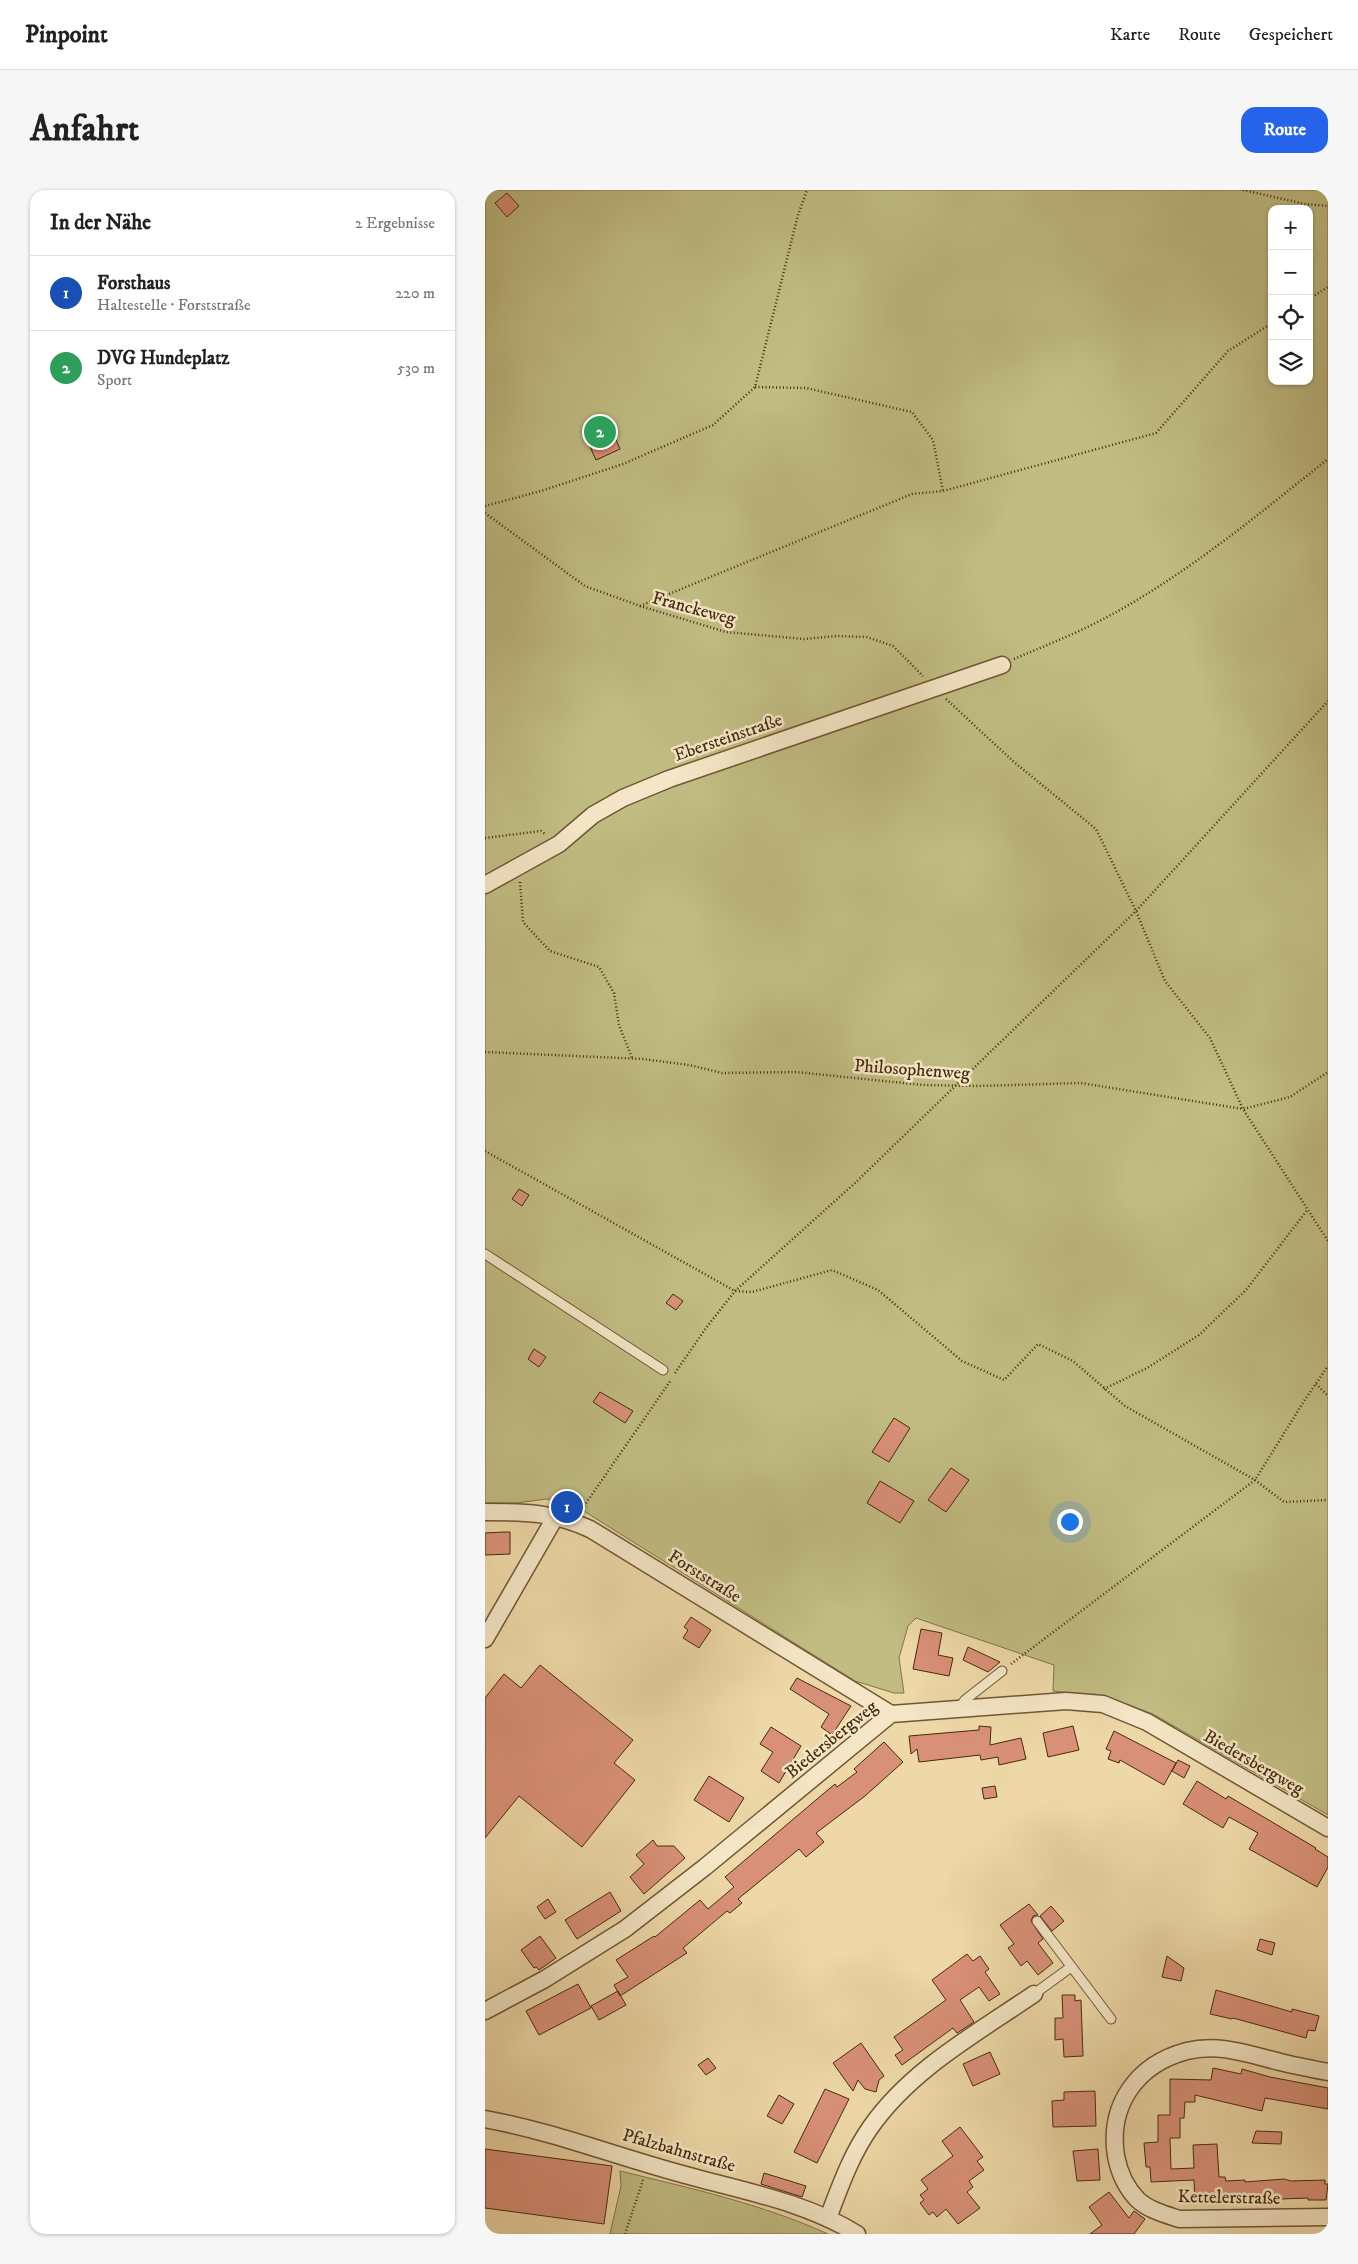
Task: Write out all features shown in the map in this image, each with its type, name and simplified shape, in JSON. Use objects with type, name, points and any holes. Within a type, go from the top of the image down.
[{"type":"street","name":"Ebersteinstraße","points":[[485,885],[559,844],[593,814],[623,798],[669,779],[1002,665]]},
{"type":"street","name":"Forststraße","points":[[485,1512],[524,1512],[556,1516],[573,1521],[891,1714]]},
{"type":"street","points":[[485,1639],[556,1516]]},
{"type":"street","name":"Biedersbergweg","points":[[485,2011],[545,1979],[632,1924],[705,1867],[891,1714],[1066,1701],[1096,1703],[1115,1708],[1147,1722],[1328,1828]]},
{"type":"street","points":[[828,2218],[847,2171],[870,2128],[895,2099],[932,2065],[1034,1994]]},
{"type":"street","name":"Kettelerstraße","points":[[1328,2072],[1229,2048],[1206,2048],[1186,2052],[1160,2062],[1129,2090],[1120,2104],[1115,2122],[1114,2146],[1118,2165],[1126,2185],[1138,2200],[1157,2212],[1179,2219],[1328,2217]]},
{"type":"street","name":"Pfalzbahnstraße","points":[[485,2119],[552,2134],[693,2178],[731,2186],[828,2218],[857,2234]]},
{"type":"lane","points":[[485,1254],[663,1370]]},
{"type":"lane","points":[[957,1710],[965,1700],[1002,1671]]},
{"type":"lane","points":[[1037,1921],[1111,2018]]},
{"type":"lane","points":[[1034,1994],[1071,1967]]},
{"type":"path","points":[[485,506],[541,491],[623,464],[713,425],[755,387],[798,215],[807,190]]},
{"type":"path","points":[[1243,190],[1305,204],[1328,206]]},
{"type":"path","points":[[1313,296],[1328,287]]},
{"type":"path","points":[[640,606],[912,494],[943,491],[1156,433],[1228,351],[1268,326]]},
{"type":"path","points":[[755,387],[806,388],[912,412],[933,440],[943,491]]},
{"type":"path","points":[[1002,665],[1117,612],[1166,582],[1243,527],[1328,460]]},
{"type":"path","name":"Franckeweg","points":[[485,513],[585,586],[640,606],[726,632],[803,639],[837,636],[867,637],[893,646],[934,688],[1014,762],[1096,829],[1136,912],[1165,981],[1210,1038],[1243,1108],[1328,1241]]},
{"type":"path","points":[[573,1521],[707,1328],[735,1291],[855,1183],[1136,912],[1328,701]]},
{"type":"path","points":[[485,838],[541,831],[559,844]]},
{"type":"path","points":[[519,865],[523,922],[550,950],[599,967],[615,994],[619,1025],[631,1058]]},
{"type":"path","name":"Philosophenweg","points":[[485,1052],[631,1058],[689,1065],[722,1073],[795,1072],[923,1085],[1081,1083],[1243,1108],[1290,1097],[1328,1072]]},
{"type":"path","points":[[485,1151],[735,1291],[751,1292],[832,1270],[878,1290],[962,1362],[1004,1380],[1038,1344],[1073,1361],[1125,1406],[1255,1480],[1284,1502],[1328,1500]]},
{"type":"path","points":[[1105,1388],[1147,1368],[1199,1335],[1246,1290],[1308,1210]]},
{"type":"path","points":[[1002,1671],[1255,1480],[1328,1366]]},
{"type":"path","points":[[1315,1384],[1328,1396]]},
{"type":"path","points":[[625,2234],[647,2164]]},
{"type":"shaded area","points":[[485,190],[1328,190],[1328,1815],[1153,1714],[1108,1697],[1053,1691],[1054,1665],[916,1618],[908,1626],[899,1658],[904,1693],[894,1693],[855,1681],[587,1513],[573,1501],[546,1499],[517,1503],[485,1503]]},
{"type":"shaded area","points":[[620,2171],[752,2205],[828,2234],[610,2234],[621,2186]]},
{"type":"building","points":[[507,193],[519,206],[507,217],[495,203]]},
{"type":"building","points":[[611,429],[620,449],[596,460],[587,440]]},
{"type":"building","points":[[519,1189],[529,1195],[522,1206],[512,1199]]},
{"type":"building","points":[[673,1294],[683,1301],[676,1310],[666,1303]]},
{"type":"building","points":[[534,1349],[546,1357],[539,1367],[528,1359]]},
{"type":"building","points":[[600,1392],[633,1411],[625,1423],[593,1402]]},
{"type":"building","points":[[894,1418],[910,1428],[889,1462],[872,1452]]},
{"type":"building","points":[[951,1468],[969,1480],[946,1512],[928,1500]]},
{"type":"building","points":[[880,1481],[914,1501],[900,1523],[867,1503]]},
{"type":"building","points":[[510,1532],[510,1554],[485,1555],[485,1533]]},
{"type":"building","points":[[691,1617],[711,1630],[699,1648],[683,1638],[688,1630],[684,1627]]},
{"type":"building","points":[[921,1629],[942,1633],[938,1655],[953,1658],[949,1676],[913,1669]]},
{"type":"building","points":[[968,1647],[1000,1662],[988,1672],[963,1660]]},
{"type":"building","points":[[540,1665],[633,1740],[614,1763],[635,1780],[582,1847],[519,1796],[485,1838],[485,1698],[504,1674],[521,1688]]},
{"type":"building","points":[[797,1678],[851,1706],[832,1735],[821,1727],[829,1714],[790,1689]]},
{"type":"building","points":[[979,1726],[991,1727],[990,1745],[1021,1738],[1026,1759],[999,1765],[998,1757],[981,1760],[980,1755],[919,1762],[917,1749],[911,1754],[909,1736],[979,1730]]},
{"type":"building","points":[[1073,1726],[1079,1750],[1048,1757],[1043,1733]]},
{"type":"building","points":[[771,1727],[801,1746],[779,1783],[761,1771],[773,1752],[760,1744]]},
{"type":"building","points":[[1114,1731],[1176,1763],[1164,1785],[1120,1760],[1119,1763],[1108,1759],[1111,1751],[1106,1749]]},
{"type":"building","points":[[884,1742],[903,1762],[865,1796],[816,1833],[824,1842],[806,1857],[799,1849],[738,1899],[742,1903],[730,1913],[727,1911],[683,1948],[687,1953],[620,1996],[614,1985],[628,1977],[616,1960],[655,1937],[700,1900],[708,1909],[734,1887],[725,1877],[835,1784],[837,1787],[857,1772],[854,1769]]},
{"type":"building","points":[[1178,1760],[1190,1766],[1184,1778],[1172,1771]]},
{"type":"building","points":[[709,1776],[744,1798],[729,1822],[694,1800]]},
{"type":"building","points":[[1197,1781],[1226,1799],[1228,1796],[1328,1857],[1328,1867],[1317,1887],[1249,1849],[1258,1833],[1229,1817],[1223,1828],[1183,1804]]},
{"type":"building","points":[[995,1786],[997,1797],[984,1799],[982,1788]]},
{"type":"building","points":[[653,1840],[657,1846],[674,1846],[685,1858],[644,1894],[630,1877],[644,1864],[636,1855]]},
{"type":"building","points":[[610,1892],[621,1911],[577,1939],[565,1920]]},
{"type":"building","points":[[548,1899],[556,1912],[545,1919],[537,1907]]},
{"type":"building","points":[[1029,1904],[1038,1915],[1033,1916],[1031,1921],[1043,1939],[1038,1943],[1053,1963],[1038,1975],[1027,1961],[1021,1966],[1008,1948],[1014,1944],[1000,1925]]},
{"type":"building","points":[[1051,1906],[1064,1921],[1052,1931],[1040,1916]]},
{"type":"building","points":[[540,1936],[556,1958],[539,1970],[536,1967],[534,1968],[521,1950]]},
{"type":"building","points":[[1260,1939],[1275,1943],[1272,1955],[1257,1950]]},
{"type":"building","points":[[967,1954],[973,1961],[980,1956],[989,1969],[985,1972],[1000,1994],[989,2001],[979,1987],[960,2000],[974,2022],[957,2033],[953,2028],[902,2065],[895,2055],[903,2050],[894,2037],[946,2000],[932,1980]]},
{"type":"building","points":[[1167,1956],[1184,1968],[1181,1981],[1162,1977]]},
{"type":"building","points":[[578,1984],[591,2008],[539,2035],[526,2011]]},
{"type":"building","points":[[1216,1990],[1292,2012],[1292,2009],[1319,2016],[1315,2031],[1308,2030],[1306,2038],[1233,2018],[1210,2014]]},
{"type":"building","points":[[618,1991],[626,2005],[599,2020],[591,2006]]},
{"type":"building","points":[[1062,1995],[1075,1995],[1075,2001],[1081,2000],[1083,2056],[1064,2057],[1063,2039],[1055,2040],[1055,2018],[1063,2018]]},
{"type":"building","points":[[861,2043],[884,2076],[879,2080],[876,2092],[865,2089],[858,2080],[853,2091],[833,2063]]},
{"type":"building","points":[[990,2052],[1000,2074],[973,2086],[963,2064]]},
{"type":"building","points":[[708,2058],[716,2068],[706,2075],[698,2065]]},
{"type":"building","points":[[1213,2068],[1241,2074],[1242,2069],[1270,2077],[1328,2088],[1328,2109],[1265,2098],[1262,2111],[1195,2095],[1195,2102],[1185,2102],[1184,2118],[1180,2118],[1180,2138],[1170,2138],[1171,2169],[1194,2168],[1193,2145],[1217,2144],[1219,2177],[1225,2177],[1226,2181],[1325,2180],[1325,2184],[1328,2184],[1326,2200],[1308,2200],[1308,2198],[1195,2202],[1194,2180],[1151,2182],[1150,2167],[1146,2167],[1144,2143],[1158,2142],[1158,2115],[1170,2115],[1170,2079],[1211,2080]]},
{"type":"building","points":[[825,2089],[849,2099],[817,2163],[794,2152]]},
{"type":"building","points":[[1095,2091],[1096,2126],[1053,2127],[1052,2101],[1064,2100],[1064,2092]]},
{"type":"building","points":[[779,2095],[794,2104],[782,2124],[767,2116]]},
{"type":"building","points":[[960,2127],[983,2157],[977,2161],[984,2170],[969,2181],[973,2187],[967,2192],[980,2208],[958,2224],[946,2209],[937,2217],[933,2212],[929,2215],[920,2203],[924,2200],[920,2195],[928,2189],[921,2180],[953,2156],[942,2141]]},
{"type":"building","points":[[1256,2131],[1282,2132],[1281,2144],[1252,2143]]},
{"type":"building","points":[[485,2149],[612,2166],[604,2224],[485,2208]]},
{"type":"building","points":[[1098,2149],[1100,2180],[1077,2181],[1073,2151]]},
{"type":"building","points":[[764,2173],[806,2186],[802,2197],[761,2184]]},
{"type":"building","points":[[1109,2192],[1129,2218],[1134,2211],[1145,2219],[1134,2234],[1090,2234],[1102,2225],[1089,2207]]},
{"type":"place","name":"DVG Hundeplatz","points":[[600,432]]},
{"type":"place","name":"Forsthaus","points":[[567,1507]]}]
